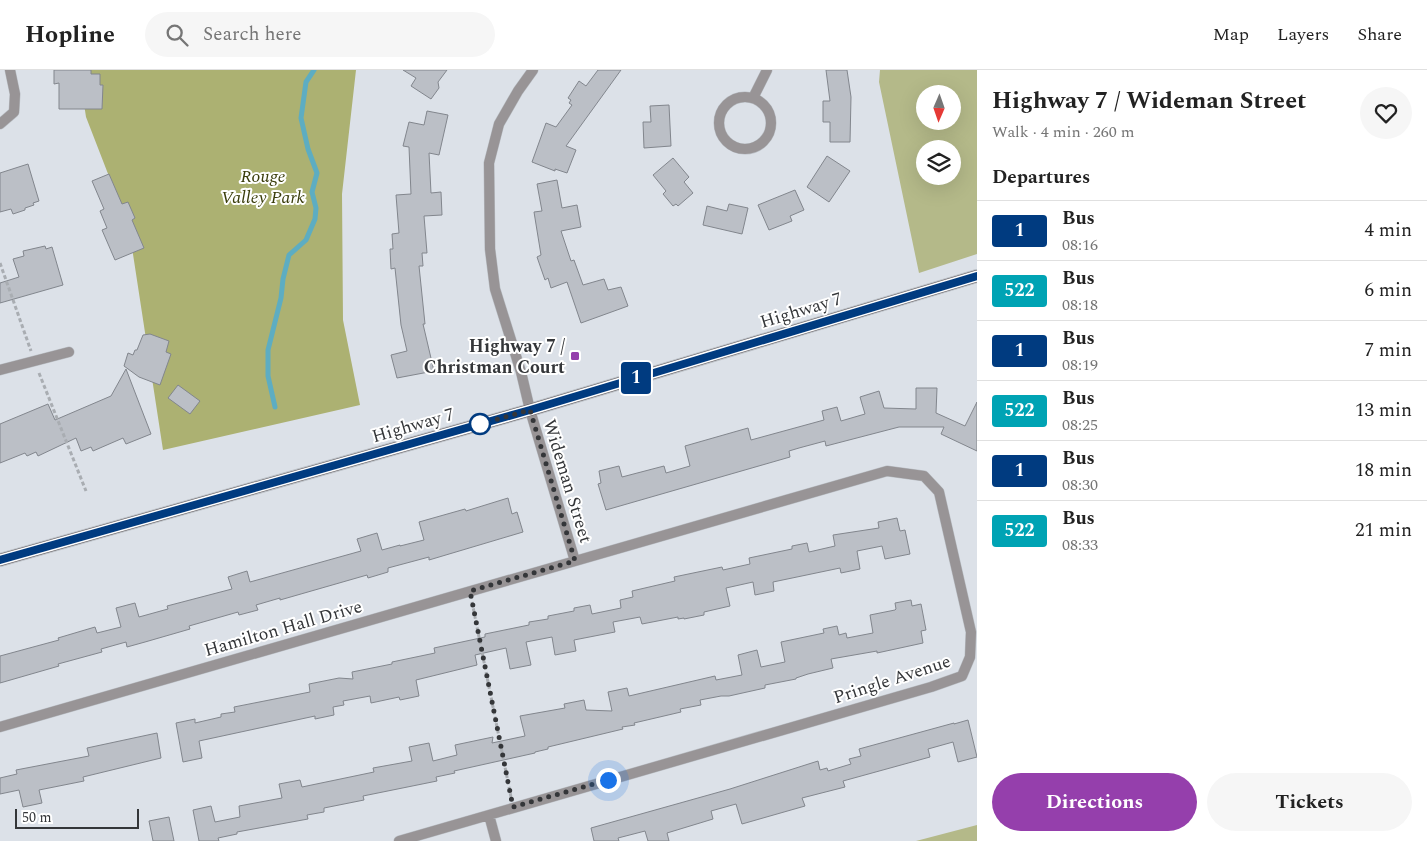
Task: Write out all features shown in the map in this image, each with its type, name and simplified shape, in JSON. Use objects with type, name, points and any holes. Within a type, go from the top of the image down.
[{"type":"main road","name":"Highway 7","points":[[0,560],[530,410],[977,276]]},
{"type":"street","points":[[0,124],[14,112],[15,94],[10,70]]},
{"type":"street","name":"Wideman Street","points":[[533,70],[518,91],[499,124],[490,163],[490,249],[495,289],[521,372],[530,410],[575,561]]},
{"type":"street","points":[[753,98],[767,70]]},
{"type":"street","points":[[743,97],[753,98],[762,102],[769,111],[772,121],[771,131],[766,140],[758,146],[748,150],[737,148],[728,144],[722,136],[719,126],[720,116],[725,106],[733,100],[743,97]]},
{"type":"street","points":[[0,370],[69,352]]},
{"type":"street","name":"Pringle Avenue","points":[[399,841],[931,687],[962,676],[970,657],[971,632],[939,492],[924,476],[887,471],[575,561]]},
{"type":"street","name":"Hamilton Hall Drive","points":[[0,727],[575,561]]},
{"type":"street","points":[[489,815],[496,841]]},
{"type":"path","points":[[0,263],[34,361],[86,491]]},
{"type":"path","points":[[470,591],[513,807]]},
{"type":"green space","name":"Rouge Valley Park","points":[[87,70],[356,70],[342,194],[343,320],[360,405],[163,450],[129,228],[86,117],[84,104]]},
{"type":"green space","points":[[880,70],[977,70],[977,254],[919,273],[879,82]]},
{"type":"green space","points":[[977,825],[977,841],[916,841]]},
{"type":"building","points":[[54,70],[91,70],[91,74],[100,74],[100,85],[103,85],[102,109],[59,109],[59,83],[54,84]]},
{"type":"building","points":[[403,70],[447,70],[438,82],[439,88],[431,99],[411,86],[416,78]]},
{"type":"building","points":[[598,70],[621,70],[566,146],[576,150],[567,173],[555,169],[555,171],[532,162],[546,123],[556,127],[572,105],[569,103],[571,100],[568,98],[579,81],[586,86]]},
{"type":"building","points":[[826,70],[847,70],[851,97],[850,142],[830,142],[830,122],[823,122],[823,101],[830,101]]},
{"type":"building","points":[[669,105],[671,146],[644,148],[643,122],[651,122],[650,106]]},
{"type":"building","points":[[427,111],[448,115],[439,155],[429,153],[431,193],[441,192],[442,215],[424,216],[427,253],[422,253],[423,266],[419,266],[425,324],[423,324],[434,371],[397,378],[391,355],[407,351],[401,325],[395,268],[391,269],[390,249],[393,249],[392,234],[399,233],[396,195],[411,194],[409,147],[403,146],[409,122],[424,125]]},
{"type":"building","points":[[827,156],[850,171],[829,202],[807,187]]},
{"type":"building","points":[[673,158],[689,177],[684,182],[693,193],[678,206],[676,204],[673,206],[663,194],[666,191],[653,175]]},
{"type":"building","points":[[28,164],[39,201],[25,208],[25,210],[13,214],[11,209],[0,212],[0,173]]},
{"type":"building","points":[[109,174],[122,204],[128,202],[135,218],[132,220],[144,248],[115,260],[102,230],[107,228],[100,211],[104,209],[92,181]]},
{"type":"building","points":[[557,180],[562,208],[577,205],[581,227],[561,231],[571,261],[574,260],[583,285],[604,279],[608,290],[621,287],[628,306],[581,323],[567,282],[551,288],[548,278],[545,280],[537,257],[541,255],[534,212],[542,211],[537,184]]},
{"type":"building","points":[[795,190],[804,210],[790,216],[792,221],[769,230],[758,205]]},
{"type":"building","points":[[729,204],[748,208],[742,234],[703,225],[707,206],[727,211]]},
{"type":"building","points":[[45,246],[46,249],[52,247],[63,285],[0,303],[0,283],[19,277],[13,259],[24,256],[23,251]]},
{"type":"building","points":[[150,334],[169,341],[166,352],[171,354],[160,385],[139,377],[124,366],[128,353],[133,355],[143,335]]},
{"type":"building","points":[[126,369],[151,434],[126,444],[123,438],[93,451],[91,447],[81,451],[76,438],[38,456],[36,452],[27,456],[25,453],[0,463],[0,424],[48,404],[55,420],[111,396]]},
{"type":"building","points":[[178,385],[200,401],[190,414],[168,398]]},
{"type":"building","points":[[916,388],[937,388],[936,413],[965,426],[977,402],[977,451],[941,434],[944,427],[899,427],[826,446],[825,441],[799,448],[789,451],[790,457],[606,510],[598,484],[601,483],[599,471],[619,466],[622,477],[664,466],[666,473],[690,466],[685,446],[748,428],[751,440],[824,420],[822,411],[837,407],[841,421],[865,414],[860,397],[879,391],[884,408],[916,409]]},
{"type":"building","points":[[508,498],[512,514],[517,512],[523,532],[429,560],[429,557],[388,568],[388,572],[368,578],[367,575],[280,600],[280,598],[256,605],[258,610],[239,615],[238,612],[189,626],[190,629],[127,647],[126,642],[101,649],[102,652],[0,683],[0,656],[59,640],[58,638],[95,627],[97,633],[121,627],[116,608],[135,603],[139,617],[168,609],[167,606],[232,589],[228,577],[247,571],[250,582],[361,551],[357,539],[377,533],[382,550],[424,540],[419,522],[465,509],[466,511]]},
{"type":"building","points":[[897,518],[900,531],[905,530],[910,554],[885,559],[882,546],[857,551],[860,569],[841,573],[840,568],[773,582],[774,591],[755,595],[753,582],[726,588],[730,606],[704,612],[704,615],[684,619],[678,619],[678,617],[642,624],[640,617],[613,622],[615,632],[574,640],[576,651],[555,655],[552,637],[526,642],[531,665],[510,669],[506,648],[475,655],[477,665],[416,680],[419,696],[400,700],[399,697],[371,703],[370,696],[343,701],[344,705],[333,707],[334,715],[315,719],[315,716],[199,741],[202,758],[183,762],[176,723],[195,719],[195,723],[221,717],[221,714],[235,712],[234,707],[310,692],[309,684],[339,678],[353,679],[352,672],[435,653],[434,648],[485,637],[485,634],[529,625],[529,622],[548,619],[548,616],[574,611],[574,608],[590,605],[592,614],[621,608],[620,600],[633,597],[632,591],[675,581],[674,577],[722,567],[723,570],[750,564],[749,558],[792,549],[792,546],[807,543],[809,552],[835,546],[833,535],[879,528],[878,522]]},
{"type":"building","points":[[911,600],[912,606],[921,604],[926,630],[921,631],[923,643],[877,653],[877,651],[831,659],[833,668],[796,679],[765,685],[765,688],[700,700],[701,705],[680,709],[681,712],[634,723],[635,725],[622,727],[623,729],[548,747],[548,749],[535,753],[454,771],[455,773],[436,777],[437,781],[363,796],[364,800],[324,808],[324,812],[307,815],[308,819],[237,832],[237,834],[218,838],[219,841],[199,841],[193,810],[211,806],[215,822],[240,817],[239,806],[282,798],[279,784],[300,780],[302,787],[374,772],[373,768],[412,761],[409,747],[429,743],[433,761],[457,755],[455,745],[493,737],[492,743],[525,736],[520,716],[565,708],[564,704],[584,700],[586,710],[612,711],[608,692],[627,688],[629,696],[715,676],[716,680],[742,675],[738,655],[757,650],[761,667],[785,662],[781,642],[824,633],[823,629],[837,626],[839,635],[846,633],[847,638],[873,633],[870,615],[895,610],[895,603]]},
{"type":"building","points":[[968,720],[977,757],[958,762],[953,742],[928,749],[930,757],[843,781],[845,787],[802,798],[805,806],[742,824],[736,804],[711,811],[713,819],[667,833],[669,841],[648,841],[645,831],[618,838],[619,841],[594,841],[591,828],[730,789],[818,761],[820,770],[827,768],[828,771],[851,764],[849,759],[861,756],[859,749]]},
{"type":"building","points":[[157,733],[161,758],[83,777],[84,781],[39,790],[42,803],[23,807],[19,790],[0,794],[0,778],[17,774],[16,770],[89,756],[87,748]]},
{"type":"building","points":[[169,817],[174,841],[153,841],[149,821]]},
{"type":"waterway","points":[[275,407],[268,376],[268,350],[281,298],[283,279],[289,255],[306,240],[315,219],[316,208],[312,192],[317,173],[308,149],[301,118],[306,82],[314,70]]},
{"type":"bus line","name":"1","points":[[0,560],[530,410],[977,276]]},
{"type":"place","name":"Highway 7 / Christman Court","points":[[575,356]]},
{"type":"route","points":[[480,424],[530,410],[575,561],[470,591],[513,807],[608,780]]}]
